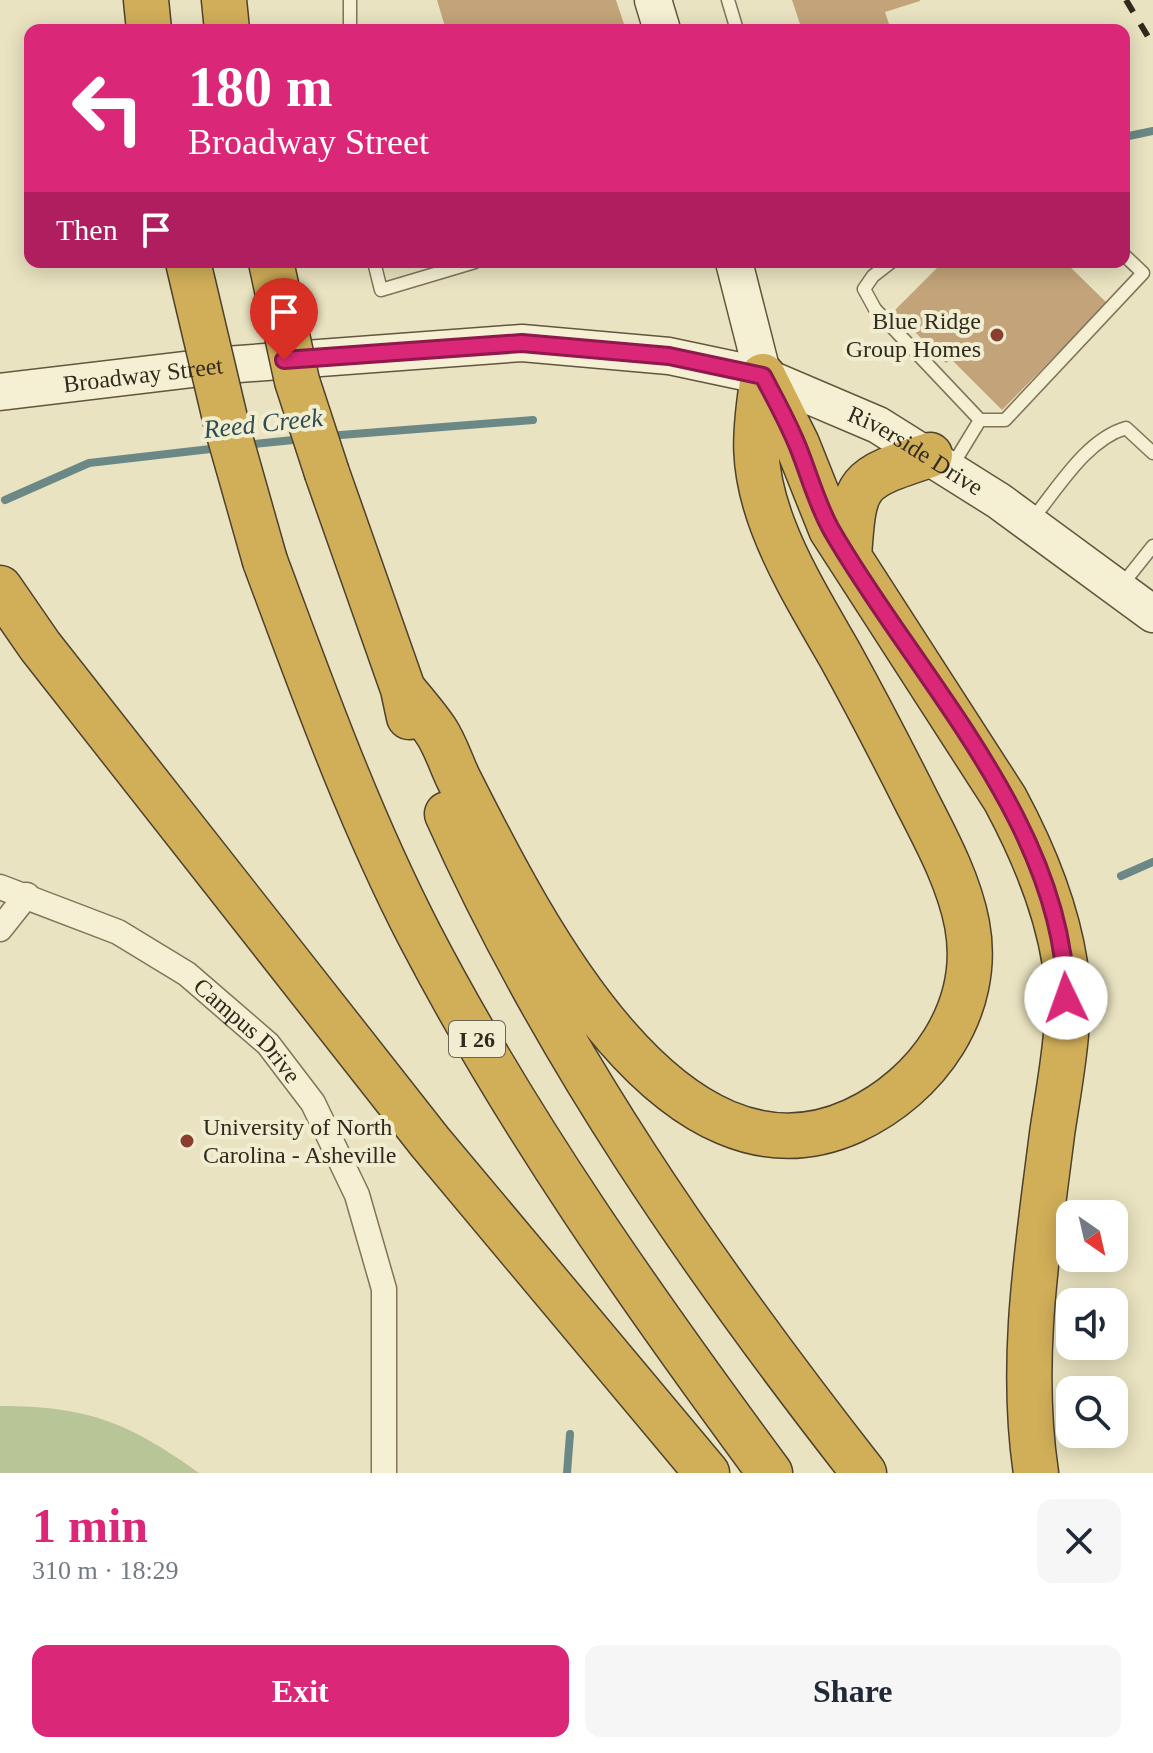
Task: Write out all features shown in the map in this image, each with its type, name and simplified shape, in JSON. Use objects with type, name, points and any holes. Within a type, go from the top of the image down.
[{"type":"highway","points":[[146,0],[148,24]]},
{"type":"highway","points":[[224,0],[226,24]]},
{"type":"highway","name":"I 26","points":[[189,268],[227,427],[265,561],[330,738],[419,934],[486,1057],[547,1156],[663,1328],[770,1473]]},
{"type":"highway","points":[[272,268],[297,381],[403,689],[414,738],[486,901],[554,1025],[610,1117],[722,1283],[864,1473]]},
{"type":"highway","points":[[403,689],[437,733],[506,867],[565,967],[625,1050],[663,1086],[706,1112],[740,1127],[773,1135],[806,1135],[842,1126],[876,1110],[905,1089],[925,1071],[956,1021],[968,956],[967,924],[944,856],[871,710],[788,561],[772,523],[760,483],[754,436],[763,376]]},
{"type":"highway","points":[[763,376],[797,444],[831,529],[1023,832],[1053,908],[1065,966],[1066,1030],[1031,1318],[1029,1425],[1036,1473]]},
{"type":"highway","points":[[849,557],[852,505],[865,484],[880,472],[940,462]]},
{"type":"highway","points":[[0,588],[40,646],[430,1142],[707,1473]]},
{"type":"main road","points":[[653,0],[660,24]]},
{"type":"main road","points":[[736,268],[763,376]]},
{"type":"main road","name":"Broadway Street","points":[[0,392],[226,365],[522,343],[669,356],[763,376]]},
{"type":"main road","name":"Riverside Drive","points":[[763,376],[878,425],[940,462],[1153,614]]},
{"type":"street","name":"Campus Drive","points":[[0,887],[118,932],[187,974],[268,1044],[313,1103],[357,1195],[384,1289],[384,1473]]},
{"type":"street","points":[[0,929],[27,895]]},
{"type":"lane","points":[[350,0],[350,24]]},
{"type":"lane","points":[[728,0],[735,24]]},
{"type":"lane","points":[[940,462],[980,420],[1005,420],[1143,273],[1130,261]]},
{"type":"lane","points":[[376,268],[381,290],[455,268]]},
{"type":"lane","points":[[883,268],[864,289],[875,309],[980,420]]},
{"type":"lane","points":[[1029,523],[1094,445],[1112,432],[1126,428],[1153,453]]},
{"type":"lane","points":[[1119,588],[1153,546]]},
{"type":"green space","points":[[0,1406],[58,1409],[106,1421],[151,1441],[199,1473],[0,1473]]},
{"type":"building","points":[[437,0],[616,0],[624,24],[444,24]]},
{"type":"building","points":[[792,0],[920,0],[885,12],[889,24],[800,24]]},
{"type":"building","name":"Blue Ridge Group Homes","points":[[937,268],[1071,268],[1107,303],[1002,410],[951,359],[946,363],[894,311]]},
{"type":"waterway","name":"Reed Creek","points":[[1130,136],[1153,131]]},
{"type":"waterway","name":"Reed Creek","points":[[328,436],[533,420]]},
{"type":"waterway","name":"Reed Creek","points":[[245,445],[303,439]]},
{"type":"waterway","name":"Reed Creek","points":[[5,500],[89,463],[219,448]]},
{"type":"waterway","points":[[1121,876],[1153,862]]},
{"type":"waterway","points":[[567,1473],[570,1434]]},
{"type":"railway","points":[[1126,0],[1153,45]]},
{"type":"place","name":"Blue Ridge Group Homes","points":[[997,335]]},
{"type":"place","name":"University of North Carolina - Asheville","points":[[187,1141]]},
{"type":"route","points":[[284,360],[522,343],[669,356],[763,376],[797,444],[831,529],[983,764],[1023,832],[1053,908],[1065,966],[1066,998]]}]
